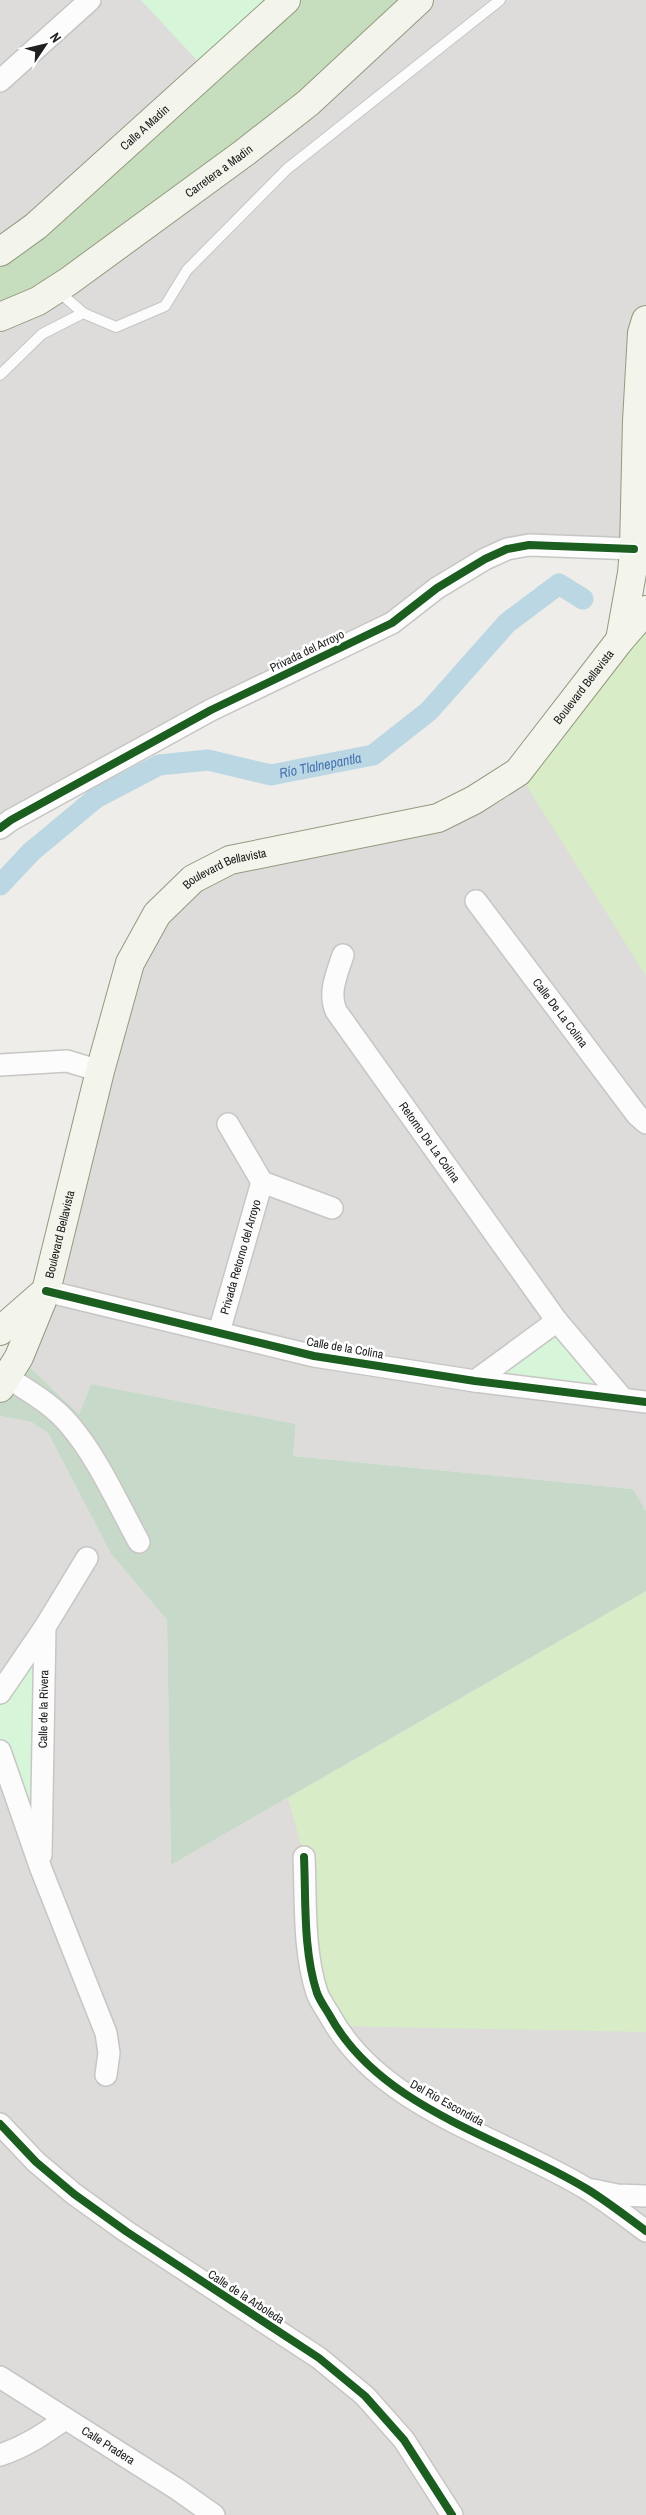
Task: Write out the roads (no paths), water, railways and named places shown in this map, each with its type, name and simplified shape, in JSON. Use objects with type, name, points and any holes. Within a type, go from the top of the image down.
[{"type":"main road","name":"Calle A Madin","points":[[0,252],[36,226],[286,0]]},
{"type":"main road","name":"Carretera a Madin","points":[[0,317],[38,302],[244,153],[308,103],[419,0]]},
{"type":"main road","name":"Boulevard Bellavista","points":[[622,634],[634,549],[641,458],[642,333],[646,320]]},
{"type":"main road","name":"Boulevard Bellavista","points":[[4,1383],[19,1357],[46,1290],[100,1071],[130,963],[157,914],[193,879],[230,860],[438,818],[474,800],[518,772],[622,634],[646,610]]},
{"type":"main road","name":"Boulevard Bellavista","points":[[0,1331],[46,1290]]},
{"type":"street","points":[[0,81],[90,0]]},
{"type":"street","name":"Privada del Arroyo","points":[[0,828],[10,820],[211,710],[392,623],[437,588],[485,559],[507,549],[530,545],[634,549]]},
{"type":"street","name":"Calle De La Colina","points":[[476,901],[637,1115],[646,1123]]},
{"type":"street","name":"Retorno De La Colina","points":[[343,955],[332,992],[331,1000],[336,1011],[557,1321],[638,1398]]},
{"type":"street","points":[[0,1065],[67,1061],[100,1071]]},
{"type":"street","name":"Privada Retorno del Arroyo","points":[[228,1124],[262,1182],[332,1208]]},
{"type":"street","name":"Privada Retorno del Arroyo","points":[[219,1332],[262,1182]]},
{"type":"street","name":"Calle de la Colina","points":[[46,1290],[314,1356],[475,1381],[638,1398]]},
{"type":"street","points":[[475,1381],[557,1321]]},
{"type":"street","points":[[4,1383],[48,1405],[68,1422],[84,1443],[140,1542]]},
{"type":"street","points":[[45,1627],[87,1558]]},
{"type":"street","name":"Calle de la Rivera","points":[[0,1693],[45,1627]]},
{"type":"street","name":"Calle de la Rivera","points":[[41,1869],[45,1627]]},
{"type":"street","name":"Calle de la Rivera","points":[[0,1751],[41,1869],[106,2033],[109,2053],[106,2075]]},
{"type":"street","name":"Del Río Escondida","points":[[304,1857],[307,1938],[318,1993],[336,2026],[353,2050],[379,2076],[416,2101],[588,2189]]},
{"type":"street","name":"Calle de la Arboleda","points":[[0,2124],[36,2162],[74,2194],[127,2232],[319,2358],[366,2396],[404,2440],[452,2515]]},
{"type":"street","points":[[588,2189],[617,2195],[646,2196]]},
{"type":"street","points":[[588,2189],[646,2231]]},
{"type":"street","name":"Calle Pradera","points":[[0,2377],[177,2489],[214,2515]]},
{"type":"street","points":[[0,2455],[17,2450],[41,2436],[65,2418]]},
{"type":"lane","points":[[56,289],[83,313],[116,327],[165,306],[187,270],[287,169],[500,0]]},
{"type":"lane","points":[[0,375],[42,334],[83,313]]},
{"type":"waterway","name":"Río Tlalnepantla","points":[[0,885],[31,852],[96,798],[159,765],[208,760],[271,775],[373,755],[429,711],[507,623],[559,584],[583,599]]}]
